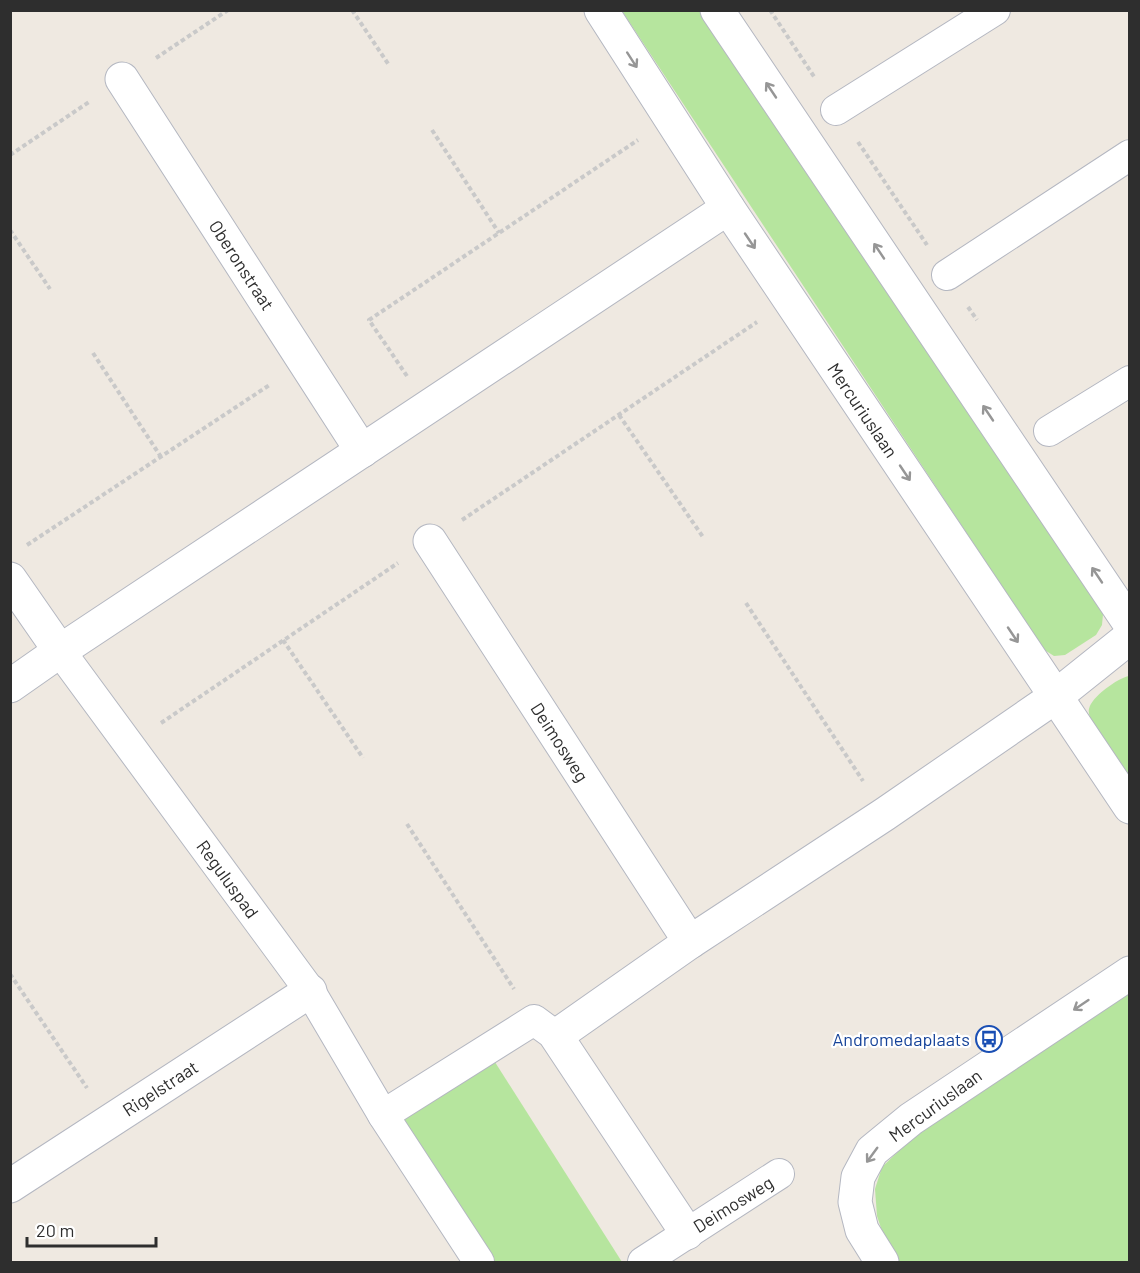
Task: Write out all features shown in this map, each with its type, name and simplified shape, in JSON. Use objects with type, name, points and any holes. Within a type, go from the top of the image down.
[{"type":"street","name":"Mercuriuslaan","points":[[600,10],[728,208],[1130,807]]},
{"type":"street","points":[[717,10],[1130,624]]},
{"type":"street","points":[[836,110],[995,10]]},
{"type":"street","name":"Oberonstraat","points":[[122,79],[362,451]]},
{"type":"street","points":[[947,275],[1130,155]]},
{"type":"street","points":[[10,686],[728,208]]},
{"type":"street","points":[[1049,431],[1130,381]]},
{"type":"street","name":"Deimosweg","points":[[430,541],[690,942]]},
{"type":"street","points":[[15,565],[60,651]]},
{"type":"street","points":[[479,1263],[383,1115],[545,1028],[690,942],[885,814],[1055,697],[1130,637]]},
{"type":"street","name":"Reguluspad","points":[[60,651],[131,744],[310,991],[383,1115]]},
{"type":"street","name":"Mercuriuslaan","points":[[882,1263],[862,1230],[855,1202],[858,1176],[872,1151],[911,1119],[1130,973]]},
{"type":"street","name":"Rigelstraat","points":[[10,1186],[310,991]]},
{"type":"street","name":"Deimosweg","points":[[545,1028],[687,1233]]},
{"type":"street","name":"Deimosweg","points":[[643,1263],[779,1174]]},
{"type":"path","points":[[352,10],[389,65]]},
{"type":"path","points":[[432,130],[499,233]]},
{"type":"path","points":[[428,407],[369,320],[638,139]]},
{"type":"path","points":[[10,230],[50,289]]},
{"type":"path","points":[[93,353],[160,457]]},
{"type":"path","points":[[15,565],[160,457],[305,362]]},
{"type":"path","points":[[619,415],[703,537]]},
{"type":"path","points":[[746,603],[885,814]]},
{"type":"path","points":[[283,640],[363,758]]},
{"type":"path","points":[[407,824],[545,1028]]},
{"type":"path","points":[[10,974],[110,1121]]},
{"type":"green space","points":[[622,11],[704,11],[940,363],[1103,614],[1102,625],[1096,635],[1065,655],[1054,656],[1043,649]]},
{"type":"green space","points":[[1129,676],[1129,780],[1090,719],[1089,711],[1091,704],[1100,694],[1112,684]]},
{"type":"green space","points":[[1129,991],[1129,1262],[898,1262],[886,1243],[877,1216],[875,1189],[882,1167],[925,1126]]},
{"type":"green space","points":[[493,1059],[622,1262],[491,1262],[397,1120]]},
{"type":"place","name":"Andromedaplaats","points":[[989,1039]]}]
